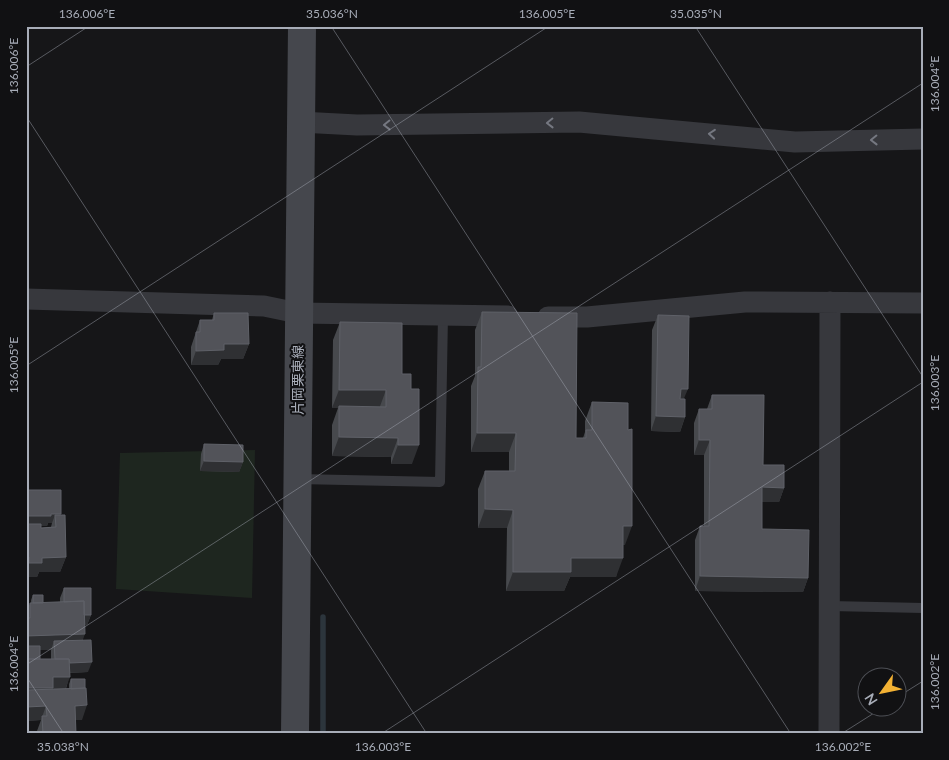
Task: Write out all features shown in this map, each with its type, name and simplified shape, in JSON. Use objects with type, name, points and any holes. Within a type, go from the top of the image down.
[{"type":"main road","name":"片岡栗東線","points":[[295,734],[302,26]]},
{"type":"street","points":[[300,122],[357,125],[579,122],[795,142],[923,139]]},
{"type":"street","points":[[26,299],[264,306],[298,313],[587,317],[745,302],[923,303]]},
{"type":"street","points":[[829,734],[830,302]]},
{"type":"lane","points":[[297,480],[440,482],[443,315]]},
{"type":"lane","points":[[830,606],[923,608]]},
{"type":"shaded area","points":[[255,450],[252,598],[116,589],[120,453]]},
{"type":"building","points":[[482,312],[577,313],[576,438],[586,438],[586,430],[592,430],[592,402],[628,403],[628,430],[632,429],[632,526],[623,526],[623,558],[571,558],[571,572],[513,572],[513,510],[485,509],[485,471],[515,471],[516,433],[477,433],[478,367],[481,367]]},
{"type":"building","points":[[214,313],[248,313],[249,344],[224,344],[224,350],[196,351],[196,332],[200,332],[200,320],[214,320]]},
{"type":"building","points":[[658,315],[689,316],[688,389],[681,389],[680,399],[685,399],[685,417],[656,416]]},
{"type":"building","points":[[340,322],[402,323],[402,374],[411,374],[411,389],[419,389],[419,445],[398,445],[398,438],[339,437],[339,406],[386,407],[386,390],[339,390]]},
{"type":"building","points":[[712,395],[764,395],[763,465],[784,465],[784,488],[762,487],[762,529],[809,530],[808,578],[700,576],[700,526],[709,526],[710,440],[699,440],[699,409],[712,409]]},
{"type":"building","points":[[204,444],[243,445],[243,462],[204,461]]},
{"type":"building","points":[[26,490],[61,490],[61,514],[26,516]]},
{"type":"building","points":[[55,515],[65,515],[66,557],[42,558],[42,563],[29,563],[29,557],[26,557],[27,524],[41,524],[41,528],[56,527]]},
{"type":"building","points":[[64,588],[91,588],[91,615],[84,615],[84,601],[64,602]]},
{"type":"building","points":[[33,595],[43,595],[43,603],[33,603]]},
{"type":"building","points":[[84,601],[85,634],[26,636],[26,618],[30,618],[30,603]]},
{"type":"building","points":[[91,640],[92,662],[70,663],[69,659],[55,659],[54,641]]},
{"type":"building","points":[[26,646],[40,646],[40,659],[26,659]]},
{"type":"building","points":[[26,659],[69,659],[70,677],[53,677],[53,688],[26,688]]},
{"type":"building","points":[[71,679],[85,679],[85,688],[71,689]]},
{"type":"building","points":[[86,688],[87,705],[75,706],[76,734],[43,734],[42,716],[47,716],[46,706],[27,707],[27,690]]},
{"type":"waterway","points":[[323,617],[323,734]]}]
